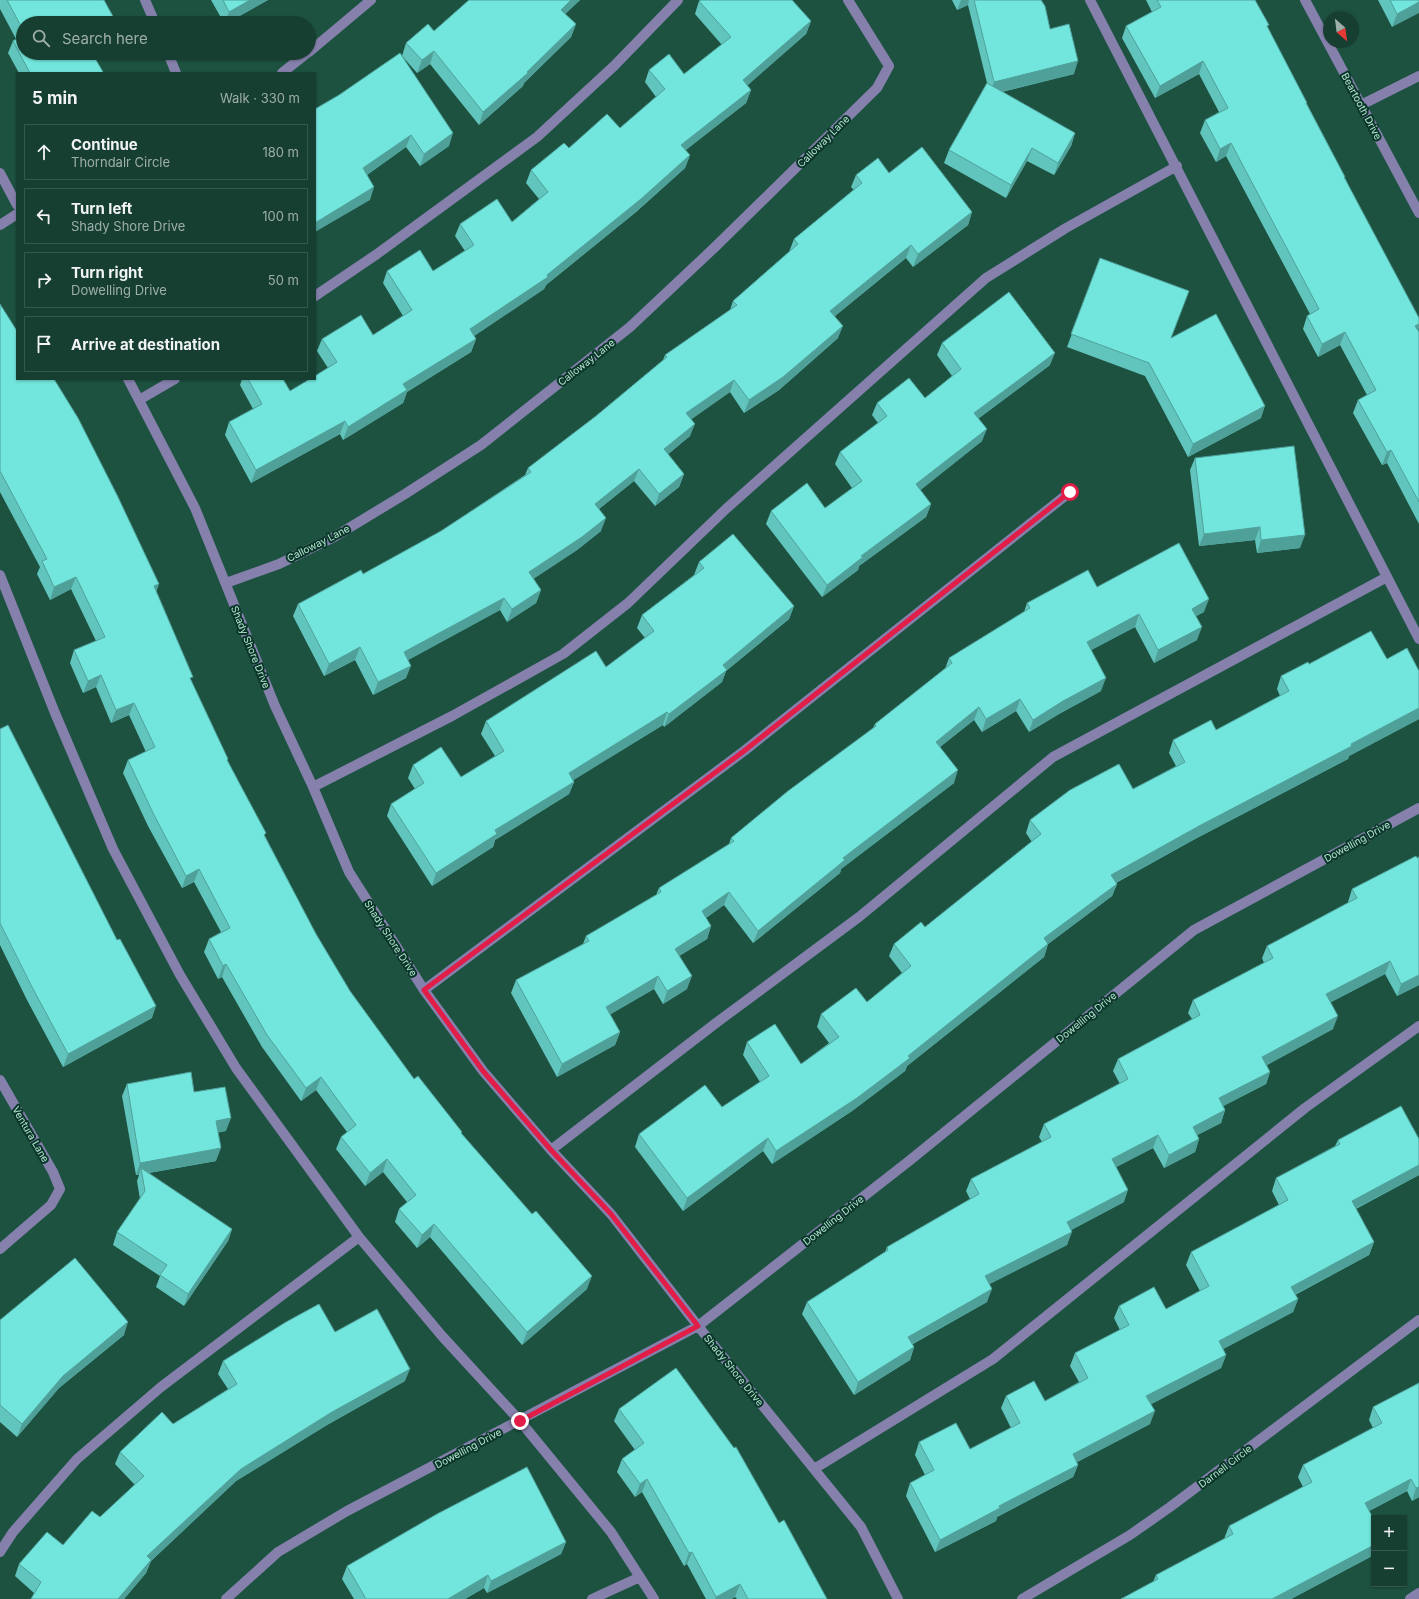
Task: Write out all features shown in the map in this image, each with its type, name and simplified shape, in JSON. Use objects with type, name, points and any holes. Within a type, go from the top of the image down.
[{"type":"street","points":[[145,0],[152,16]]},
{"type":"street","points":[[316,45],[371,0]]},
{"type":"street","points":[[316,295],[384,250],[537,137],[614,66],[678,0]]},
{"type":"street","name":"Calloway Lane","points":[[226,583],[278,564],[334,536],[405,494],[481,445],[630,327],[714,248],[877,88],[889,66],[848,0]]},
{"type":"street","points":[[1090,0],[1177,166],[1419,639]]},
{"type":"street","name":"Beartooth Drive","points":[[1305,0],[1419,213]]},
{"type":"street","points":[[171,60],[176,72]]},
{"type":"street","points":[[283,72],[298,60]]},
{"type":"street","points":[[1361,104],[1419,76]]},
{"type":"street","points":[[313,788],[452,716],[563,654],[628,603],[727,508],[986,278],[1066,228],[1177,166]]},
{"type":"street","points":[[0,173],[16,203]]},
{"type":"street","points":[[0,225],[16,215]]},
{"type":"street","name":"Shady Shore Drive","points":[[129,380],[195,508],[275,706],[313,788],[349,872],[424,990],[483,1071],[551,1150],[611,1214],[698,1326],[861,1527],[898,1599]]},
{"type":"street","points":[[139,400],[173,380]]},
{"type":"street","points":[[424,990],[744,751],[1070,492]]},
{"type":"street","points":[[0,574],[55,713],[114,849],[177,968],[236,1068],[359,1237],[442,1336],[520,1421],[611,1532],[654,1599]]},
{"type":"street","points":[[551,1150],[710,1028],[859,918],[1053,757],[1388,577]]},
{"type":"street","name":"Dowelling Drive","points":[[226,1599],[278,1552],[347,1512],[698,1326],[908,1161],[1194,930],[1419,808]]},
{"type":"street","points":[[814,1469],[993,1359],[1305,1108],[1419,1026]]},
{"type":"street","name":"Ventura Lane","points":[[0,1080],[60,1189],[52,1204],[0,1249]]},
{"type":"street","points":[[0,1552],[13,1532],[77,1459],[162,1387],[359,1237]]},
{"type":"street","name":"Darnell Circle","points":[[1022,1599],[1130,1535],[1170,1507],[1419,1320]]},
{"type":"street","points":[[592,1599],[640,1577]]},
{"type":"street","points":[[1410,1599],[1419,1593]]},
{"type":"building","points":[[7,0],[104,0],[113,16],[16,16]]},
{"type":"building","points":[[223,0],[250,0],[229,12]]},
{"type":"building","points":[[469,0],[571,0],[561,10],[576,24],[527,72],[528,73],[483,112],[434,51],[422,60],[406,43],[428,24],[434,31]]},
{"type":"building","points":[[792,0],[811,21],[743,80],[751,90],[681,145],[690,155],[641,199],[547,275],[548,277],[470,329],[476,339],[403,384],[407,390],[348,427],[345,421],[256,470],[229,422],[262,404],[249,380],[284,380],[290,391],[308,380],[316,380],[316,375],[337,362],[322,339],[361,315],[373,335],[412,310],[387,271],[420,250],[433,271],[474,245],[460,224],[497,199],[512,222],[548,192],[531,170],[564,143],[569,148],[607,114],[620,128],[665,89],[649,70],[669,54],[684,74],[731,37],[699,1]]},
{"type":"building","points":[[974,0],[1041,0],[1045,6],[1050,29],[1069,24],[1078,61],[994,82]]},
{"type":"building","points":[[1157,0],[1255,0],[1269,25],[1267,26],[1306,103],[1419,318],[1419,324],[1415,326],[1419,332],[1419,502],[1391,450],[1387,452],[1358,400],[1376,390],[1345,332],[1322,344],[1307,316],[1319,309],[1231,143],[1220,149],[1205,120],[1228,108],[1203,61],[1160,86],[1126,26],[1161,7]]},
{"type":"building","points":[[1390,0],[1419,0],[1419,2],[1397,14]]},
{"type":"building","points":[[16,39],[16,47],[13,41]]},
{"type":"building","points":[[400,53],[453,133],[424,154],[411,135],[363,168],[374,187],[316,222],[316,108],[339,95]]},
{"type":"building","points":[[23,60],[96,60],[103,72],[29,72]]},
{"type":"building","points":[[987,83],[1075,133],[1058,163],[1032,148],[1011,185],[949,150]]},
{"type":"building","points":[[922,147],[972,212],[918,254],[911,245],[830,311],[843,326],[783,377],[749,400],[734,380],[686,413],[695,424],[664,449],[684,474],[659,494],[639,469],[595,504],[606,518],[582,537],[529,572],[541,590],[512,609],[504,598],[404,652],[411,666],[378,682],[360,647],[329,664],[298,604],[361,570],[363,574],[441,531],[531,472],[528,468],[596,416],[667,357],[665,355],[737,305],[733,301],[798,244],[794,239],[862,183],[856,175],[878,158],[889,173]]},
{"type":"building","points":[[1100,258],[1189,291],[1171,338],[1216,314],[1265,406],[1193,444],[1149,363],[1071,334]]},
{"type":"building","points":[[1009,292],[1055,353],[974,413],[987,429],[916,484],[931,504],[861,556],[863,557],[827,585],[771,511],[807,483],[825,508],[862,481],[840,452],[887,416],[877,403],[909,378],[925,398],[961,369],[942,343]]},
{"type":"building","points":[[0,304],[16,329],[16,380],[55,380],[78,418],[118,497],[159,584],[154,586],[193,677],[190,678],[228,759],[227,760],[266,833],[264,835],[316,934],[350,991],[414,1079],[418,1076],[462,1132],[461,1133],[532,1214],[536,1211],[592,1276],[527,1332],[434,1224],[422,1235],[399,1209],[416,1195],[387,1159],[370,1173],[341,1137],[356,1125],[321,1077],[306,1088],[267,1035],[226,964],[223,966],[209,939],[230,928],[199,869],[186,876],[153,813],[128,760],[155,747],[134,703],[116,710],[101,675],[88,681],[74,650],[105,637],[76,577],[54,587],[42,561],[47,559],[0,471]]},
{"type":"building","points":[[1294,446],[1305,535],[1261,540],[1260,527],[1204,534],[1195,458]]},
{"type":"building","points":[[733,534],[794,606],[723,665],[727,670],[669,714],[667,712],[569,773],[574,782],[495,830],[497,834],[436,873],[391,804],[424,783],[413,765],[441,747],[461,777],[504,751],[486,721],[596,651],[606,667],[654,631],[642,615],[704,568],[699,562]]},
{"type":"building","points":[[1179,543],[1209,599],[1192,609],[1202,627],[1158,650],[1139,614],[1087,642],[1106,678],[1063,701],[1033,720],[1020,699],[986,719],[979,707],[936,742],[958,770],[843,858],[845,860],[758,931],[729,892],[702,911],[711,926],[675,949],[692,976],[667,991],[658,976],[606,1007],[620,1032],[562,1064],[516,980],[589,941],[586,936],[661,892],[659,888],[734,841],[731,838],[788,791],[876,726],[875,724],[952,663],[949,658],[1030,608],[1027,603],[1088,570],[1097,587]]},
{"type":"building","points":[[1371,631],[1387,659],[1407,648],[1419,671],[1419,708],[1351,744],[1352,746],[1199,826],[1111,875],[1117,884],[1044,938],[1048,944],[908,1056],[910,1058],[857,1098],[776,1151],[768,1138],[687,1198],[639,1134],[705,1085],[722,1107],[769,1076],[747,1042],[775,1024],[801,1064],[839,1037],[821,1014],[856,988],[867,1002],[911,966],[894,944],[921,922],[925,927],[1041,834],[1030,820],[1070,790],[1119,764],[1133,789],[1185,762],[1173,740],[1211,720],[1216,730],[1289,691],[1281,676],[1308,662],[1309,664]]},
{"type":"building","points":[[8,725],[117,940],[120,939],[156,1006],[68,1054],[0,923],[0,729]]},
{"type":"building","points":[[1416,856],[1417,858],[1419,857],[1419,975],[1401,984],[1390,961],[1326,994],[1338,1016],[1262,1057],[1270,1072],[1219,1098],[1225,1110],[1193,1127],[1199,1139],[1169,1155],[1158,1135],[1112,1159],[1128,1190],[1067,1222],[1072,1232],[985,1276],[992,1289],[908,1337],[914,1347],[858,1382],[807,1302],[888,1250],[887,1247],[979,1194],[971,1179],[1051,1137],[1044,1124],[1128,1079],[1118,1059],[1200,1015],[1193,1000],[1273,958],[1267,946],[1357,898],[1352,889]]},
{"type":"building","points":[[191,1072],[194,1092],[225,1087],[231,1118],[216,1121],[221,1148],[140,1163],[127,1084]]},
{"type":"building","points":[[1401,1106],[1419,1139],[1419,1165],[1352,1201],[1374,1242],[1291,1287],[1298,1299],[1219,1341],[1226,1355],[1146,1396],[1155,1411],[1073,1454],[1078,1465],[999,1506],[1000,1508],[940,1540],[910,1483],[934,1470],[919,1442],[956,1423],[970,1449],[1020,1423],[1006,1396],[1034,1381],[1045,1401],[1088,1378],[1075,1353],[1129,1325],[1119,1306],[1154,1287],[1166,1309],[1209,1286],[1191,1252],[1288,1200],[1276,1178],[1340,1144],[1338,1140]]},
{"type":"building","points":[[141,1168],[232,1229],[188,1294],[160,1275],[167,1265],[117,1232],[145,1191]]},
{"type":"building","points":[[75,1258],[128,1322],[63,1376],[22,1424],[0,1405],[0,1320]]},
{"type":"building","points":[[319,1304],[335,1332],[377,1309],[410,1369],[332,1412],[241,1469],[147,1556],[151,1560],[118,1599],[31,1599],[41,1582],[19,1564],[47,1532],[63,1545],[92,1511],[100,1517],[144,1476],[120,1452],[162,1412],[173,1424],[237,1384],[223,1361],[286,1322]]},
{"type":"building","points":[[676,1368],[734,1448],[736,1447],[779,1523],[784,1520],[827,1599],[748,1599],[740,1584],[716,1597],[692,1552],[689,1553],[647,1479],[640,1484],[622,1459],[644,1443],[619,1409]]},
{"type":"building","points":[[1419,1383],[1419,1487],[1416,1488],[1411,1479],[1365,1503],[1371,1515],[1371,1547],[1272,1599],[1121,1599],[1158,1579],[1156,1575],[1233,1534],[1229,1526],[1312,1482],[1303,1465],[1382,1423],[1373,1407]]},
{"type":"building","points":[[527,1467],[566,1542],[491,1581],[488,1575],[448,1599],[366,1599],[347,1566],[437,1514]]},
{"type":"route","points":[[520,1421],[698,1326],[611,1214],[551,1150],[483,1071],[424,990],[744,751],[1070,492]]}]
